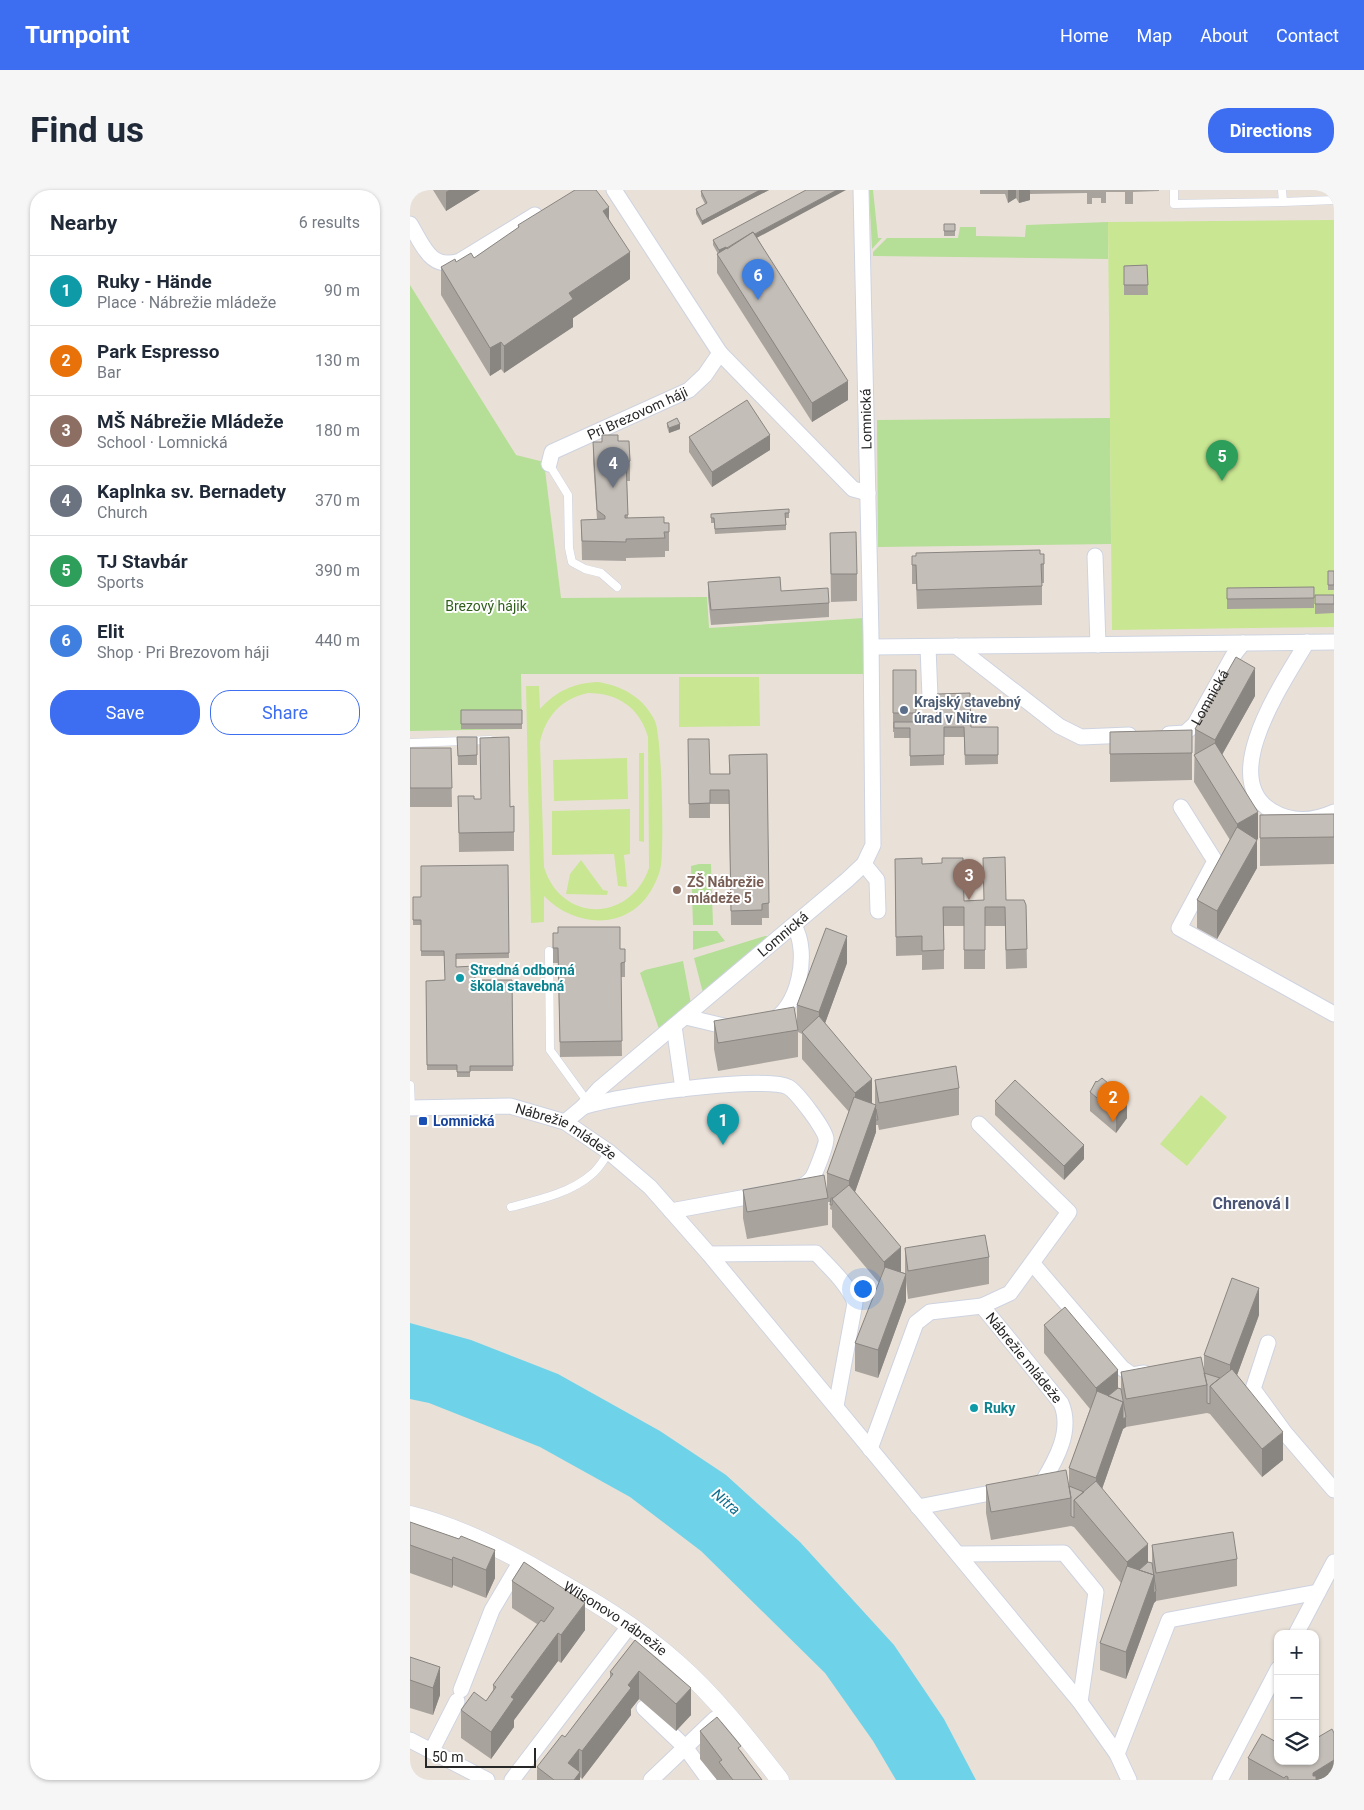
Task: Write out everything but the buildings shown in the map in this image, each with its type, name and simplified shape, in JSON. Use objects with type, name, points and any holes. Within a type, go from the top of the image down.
[{"type":"street","points":[[614,190],[720,352],[853,489],[868,493]]},
{"type":"street","name":"Lomnická","points":[[565,1122],[864,864],[873,845],[872,648],[861,190]]},
{"type":"street","points":[[410,224],[430,256],[439,263],[450,264],[460,261],[552,205]]},
{"type":"street","name":"Pri Brezovom háji","points":[[550,464],[552,452],[688,390],[705,375],[720,352]]},
{"type":"street","points":[[1094,556],[1098,645]]},
{"type":"street","points":[[1307,642],[1261,724],[1251,753],[1253,791],[1265,807],[1282,817],[1310,819],[1334,812]]},
{"type":"street","points":[[872,648],[1334,642]]},
{"type":"street","name":"Lomnická","points":[[956,646],[1059,726],[1081,737],[1185,733],[1194,724],[1233,656],[1243,643]]},
{"type":"street","points":[[928,647],[930,697]]},
{"type":"street","points":[[1181,807],[1215,861],[1178,928],[1334,1014]]},
{"type":"street","points":[[864,864],[877,880],[878,911]]},
{"type":"street","points":[[683,1088],[680,1022],[733,1028],[772,1021],[788,1006],[802,970],[799,933],[794,926]]},
{"type":"street","points":[[585,1104],[683,1088],[739,1084],[781,1085],[789,1088],[823,1129],[827,1140],[812,1178],[801,1187],[671,1211]]},
{"type":"street","name":"Nábrežie mládeže","points":[[410,1108],[510,1106],[565,1122],[609,1152],[650,1187],[709,1254],[836,1406],[1080,1702],[1118,1754],[1129,1780]]},
{"type":"street","points":[[979,1124],[1069,1212],[1033,1264],[1010,1293],[982,1306]]},
{"type":"street","points":[[709,1254],[816,1253],[829,1266],[852,1296],[855,1303],[836,1406]]},
{"type":"street","points":[[1033,1264],[1122,1368],[1132,1375],[1158,1370]]},
{"type":"street","name":"Nábrežie mládeže","points":[[870,1449],[916,1323],[930,1312],[982,1306],[1061,1403],[1067,1416],[1066,1432],[1051,1469],[1042,1484],[918,1507]]},
{"type":"street","points":[[1268,1343],[1253,1389],[1285,1433],[1334,1490]]},
{"type":"street","name":"Wilsonovo nábrežie","points":[[410,1515],[429,1520],[521,1561],[600,1605],[630,1625],[677,1663],[724,1711],[780,1780]]},
{"type":"street","points":[[959,1554],[1064,1553],[1096,1592],[1080,1702]]},
{"type":"street","points":[[432,1750],[459,1696],[492,1610],[521,1561]]},
{"type":"street","points":[[1299,1630],[1324,1590],[1334,1562]]},
{"type":"street","points":[[1118,1754],[1169,1620],[1324,1590]]},
{"type":"street","points":[[512,1780],[630,1625]]},
{"type":"street","points":[[1220,1780],[1275,1675]]},
{"type":"street","points":[[644,1708],[685,1747],[709,1780]]},
{"type":"street","points":[[650,1780],[724,1711]]},
{"type":"street","points":[[410,1740],[487,1780]]},
{"type":"lane","points":[[1174,190],[1174,204],[1334,200]]},
{"type":"lane","points":[[1282,190],[1283,202]]},
{"type":"lane","points":[[550,464],[568,495],[568,548],[572,562],[585,569],[601,573],[617,587]]},
{"type":"lane","points":[[410,743],[495,740]]},
{"type":"lane","points":[[549,951],[550,1050],[585,1104]]},
{"type":"lane","points":[[410,1085],[410,1108]]},
{"type":"lane","points":[[511,1207],[551,1197],[574,1185],[592,1174],[609,1152]]},
{"type":"green space","points":[[869,190],[873,190],[878,238],[882,238],[872,249]]},
{"type":"green space","points":[[1334,220],[1334,627],[1112,630],[1108,222]]},
{"type":"green space","points":[[1108,222],[1108,259],[873,256],[873,252],[887,238],[958,238],[960,227],[976,227],[976,236],[1025,237],[1026,225]]},
{"type":"green space","name":"Brezový hájik","points":[[410,285],[516,455],[544,462],[561,598],[707,597],[709,628],[864,618],[865,674],[521,674],[522,729],[410,731]]},
{"type":"green space","points":[[1110,418],[1111,544],[878,547],[877,420]]},
{"type":"green space","points":[[679,677],[759,677],[760,726],[679,727]]},
{"type":"green space","points":[[598,682],[632,694],[645,706],[655,721],[662,791],[662,853],[660,870],[653,887],[643,901],[631,912],[617,918],[602,920],[586,919],[571,915],[557,907],[544,896],[544,922],[531,923],[526,686],[539,686],[540,709],[552,697],[566,689],[581,684]],"holes":[[[588,693],[618,699],[633,710],[648,737],[649,868],[640,886],[627,899],[612,907],[596,909],[580,906],[565,899],[553,885],[544,867],[540,742],[546,724],[563,704]]]},
{"type":"green space","points":[[639,753],[644,753],[644,842],[639,841]]},
{"type":"green space","points":[[627,758],[628,799],[554,801],[553,760]]},
{"type":"green space","points":[[630,809],[630,854],[624,855],[627,887],[618,886],[614,854],[552,855],[552,811]]},
{"type":"green space","points":[[581,860],[603,890],[608,891],[607,895],[566,894],[570,874]]},
{"type":"green space","points":[[711,864],[713,925],[693,925],[691,866]]},
{"type":"green space","points":[[693,931],[717,931],[725,941],[693,950]]},
{"type":"green space","points":[[769,936],[772,939],[703,993],[694,958]]},
{"type":"green space","points":[[683,961],[691,1004],[660,1032],[640,973],[645,970]]},
{"type":"green space","points":[[1201,1095],[1227,1117],[1187,1166],[1160,1144]]},
{"type":"water","name":"Nitra","points":[[410,1323],[471,1340],[558,1374],[660,1431],[726,1475],[800,1542],[894,1645],[944,1719],[976,1780],[896,1780],[873,1741],[825,1673],[701,1551],[630,1497],[540,1447],[429,1403],[410,1399]]},
{"type":"place","name":"Elit","points":[[758,300]]},
{"type":"place","name":"TJ Stavbár","points":[[1222,481]]},
{"type":"place","name":"Kaplnka sv. Bernadety","points":[[613,488]]},
{"type":"place","name":"Krajský stavebný úrad v Nitre","points":[[904,710]]},
{"type":"place","name":"ZŠ Nábrežie mládeže 5","points":[[677,890]]},
{"type":"place","name":"MŠ Nábrežie Mládeže","points":[[969,900]]},
{"type":"place","name":"Stredná odborná škola stavebná","points":[[460,978]]},
{"type":"place","name":"Lomnická","points":[[423,1121]]},
{"type":"place","name":"Park Espresso","points":[[1113,1122]]},
{"type":"place","name":"Ruky - Hände","points":[[723,1145]]},
{"type":"place","name":"Ruky","points":[[974,1408]]},
{"type":"district","name":"Chrenová I","points":[[1251,1203]]}]
